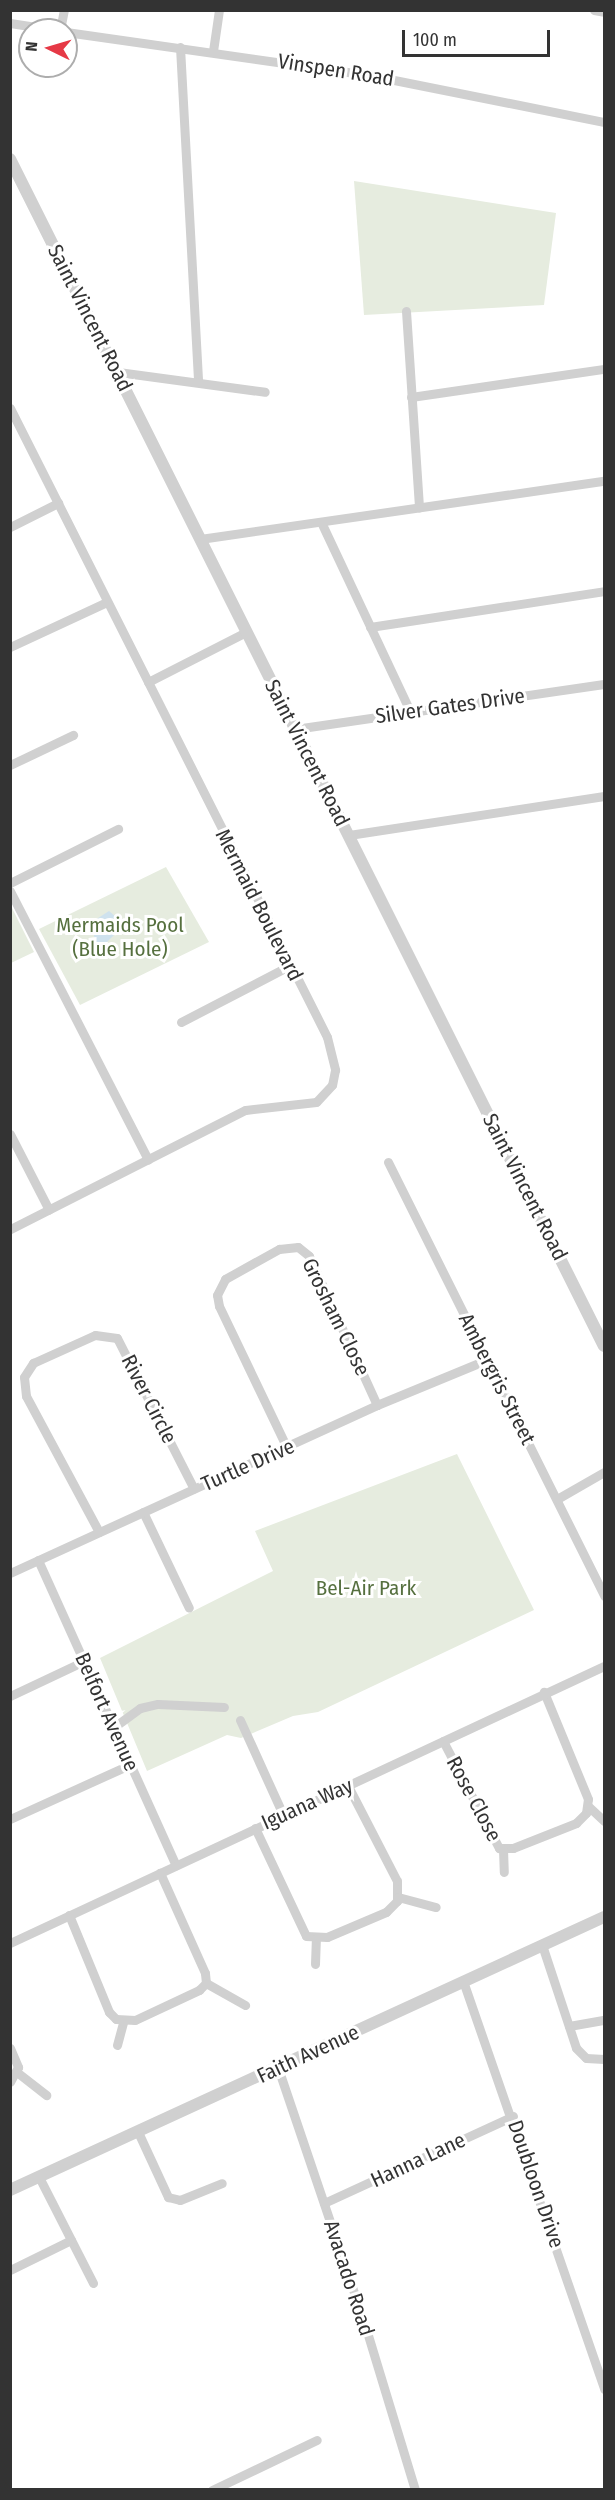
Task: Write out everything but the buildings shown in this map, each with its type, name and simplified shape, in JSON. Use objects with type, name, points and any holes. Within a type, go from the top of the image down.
[{"type":"street","points":[[213,51],[219,10]]},
{"type":"street","points":[[594,10],[604,12]]},
{"type":"street","name":"Vinspen Road","points":[[78,34],[213,51],[466,92],[604,121]]},
{"type":"street","points":[[180,47],[198,382]]},
{"type":"street","name":"Saint Vincent Road","points":[[10,159],[604,1346]]},
{"type":"street","points":[[406,311],[419,508]]},
{"type":"street","points":[[411,397],[604,369]]},
{"type":"street","points":[[118,372],[265,392]]},
{"type":"street","name":"Mermaid Boulevard","points":[[10,1229],[245,1110],[267,1105],[305,1106],[327,1092],[335,1070],[330,1045],[11,410]]},
{"type":"street","points":[[200,539],[604,481]]},
{"type":"street","points":[[10,527],[58,503]]},
{"type":"street","points":[[321,522],[411,711]]},
{"type":"street","points":[[370,627],[604,591]]},
{"type":"street","points":[[10,647],[108,602]]},
{"type":"street","points":[[148,682],[246,632]]},
{"type":"street","name":"Silver Gates Drive","points":[[295,729],[604,684]]},
{"type":"street","points":[[10,765],[73,735]]},
{"type":"street","points":[[349,835],[604,796]]},
{"type":"street","points":[[10,883],[118,829]]},
{"type":"street","points":[[10,891],[148,1160]]},
{"type":"street","points":[[181,1022],[289,966]]},
{"type":"street","points":[[10,1134],[49,1210]]},
{"type":"street","name":"Ambergris Street","points":[[388,1162],[604,1596]]},
{"type":"street","name":"Grosham Close","points":[[287,1448],[219,1306],[217,1295],[225,1278],[279,1249],[298,1247],[309,1256],[378,1405]]},
{"type":"street","name":"River Circle","points":[[99,1532],[24,1390],[29,1366],[52,1354],[95,1335],[117,1338],[194,1489]]},
{"type":"street","name":"Turtle Drive","points":[[10,1573],[378,1405],[486,1360]]},
{"type":"street","points":[[557,1499],[604,1472]]},
{"type":"street","points":[[143,1512],[189,1608]]},
{"type":"street","name":"Belfort Avenue","points":[[38,1560],[176,1864]]},
{"type":"street","points":[[10,1696],[84,1661]]},
{"type":"street","name":"Iguana Way","points":[[10,1943],[604,1666]]},
{"type":"street","points":[[544,1692],[586,1792],[588,1806],[604,1821]]},
{"type":"street","points":[[114,1727],[140,1708],[158,1704],[224,1707]]},
{"type":"street","points":[[240,1720],[283,1815]]},
{"type":"street","name":"Rose Close","points":[[443,1741],[491,1838],[503,1849],[513,1848],[576,1823],[588,1806]]},
{"type":"street","points":[[10,1819],[130,1764]]},
{"type":"street","points":[[316,1939],[386,1912],[398,1897],[396,1878],[348,1786]]},
{"type":"street","points":[[255,1828],[300,1929],[316,1939]]},
{"type":"street","points":[[503,1849],[504,1872]]},
{"type":"street","points":[[160,1873],[205,1973],[206,1983]]},
{"type":"street","points":[[398,1897],[436,1907]]},
{"type":"street","points":[[69,1915],[109,2012],[123,2022],[135,2020],[206,1983]]},
{"type":"street","name":"Faith Avenue","points":[[10,2190],[604,1917]]},
{"type":"street","points":[[315,1964],[316,1939]]},
{"type":"street","points":[[542,1944],[569,2026],[582,2055],[604,2059]]},
{"type":"street","name":"Doubloon Drive","points":[[463,1981],[513,2116],[604,2389]]},
{"type":"street","points":[[206,1983],[245,2005]]},
{"type":"street","points":[[569,2026],[604,2020]]},
{"type":"street","points":[[117,2045],[123,2022]]},
{"type":"street","points":[[10,2048],[18,2073],[46,2095]]},
{"type":"street","name":"Avacado Road","points":[[278,2068],[415,2490]]},
{"type":"street","points":[[10,2082],[18,2073]]},
{"type":"street","name":"Hanna Lane","points":[[324,2204],[513,2116]]},
{"type":"street","points":[[138,2132],[168,2197],[184,2199],[222,2183]]},
{"type":"street","points":[[39,2177],[93,2283]]},
{"type":"street","points":[[10,2270],[71,2240]]},
{"type":"street","points":[[212,2490],[317,2440]]},
{"type":"green space","points":[[354,181],[556,213],[544,305],[364,315]]},
{"type":"green space","name":"Mermaids Pool (Blue Hole)","points":[[166,867],[209,942],[80,1005],[39,929]]},
{"type":"green space","points":[[10,904],[34,952],[11,963],[10,963]]},
{"type":"green space","name":"Bel-Air Park","points":[[457,1454],[534,1610],[318,1712],[293,1716],[241,1738],[227,1735],[147,1771],[100,1658],[273,1571],[255,1531]]},
{"type":"water","points":[[109,911],[116,917],[118,931],[107,942],[96,943],[92,928],[95,920]]}]
